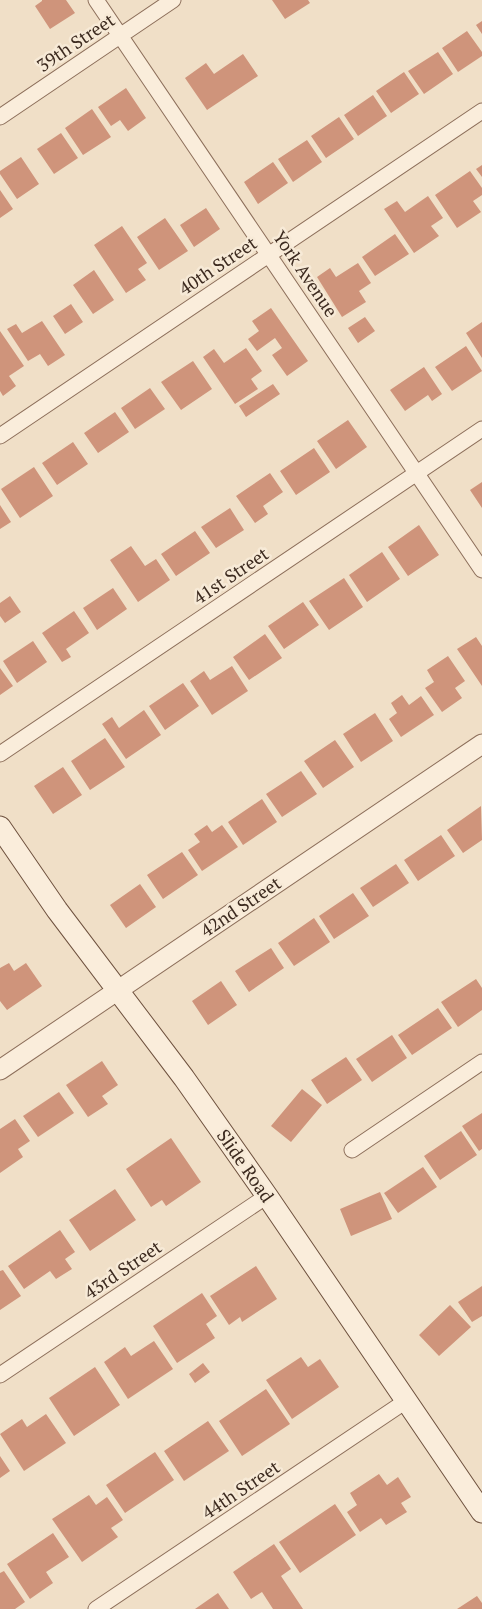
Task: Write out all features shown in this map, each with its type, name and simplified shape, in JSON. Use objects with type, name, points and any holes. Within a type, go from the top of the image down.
[{"type":"main road","name":"Slide Road","points":[[0,827],[57,910],[184,1078],[267,1196],[482,1512]]},
{"type":"street","name":"York Avenue","points":[[96,0],[482,570]]},
{"type":"street","name":"39th Street","points":[[0,117],[174,0]]},
{"type":"street","name":"40th Street","points":[[0,436],[482,111]]},
{"type":"street","name":"41st Street","points":[[0,754],[482,429]]},
{"type":"street","name":"42nd Street","points":[[0,1070],[482,744]]},
{"type":"street","points":[[352,1150],[482,1062]]},
{"type":"street","name":"43rd Street","points":[[0,1375],[267,1196]]},
{"type":"street","name":"44th Street","points":[[96,1609],[406,1401]]},
{"type":"building","points":[[42,0],[66,0],[75,13],[50,29],[35,6]]},
{"type":"building","points":[[272,0],[308,0],[310,3],[285,19]]},
{"type":"building","points":[[482,21],[482,34],[476,25]]},
{"type":"building","points":[[467,31],[482,52],[482,56],[458,72],[442,48]]},
{"type":"building","points":[[438,52],[453,74],[424,94],[408,71]]},
{"type":"building","points":[[243,54],[258,76],[207,110],[185,78],[206,63],[214,74]]},
{"type":"building","points":[[404,72],[419,94],[391,113],[376,91]]},
{"type":"building","points":[[126,88],[146,118],[128,131],[120,120],[111,126],[98,107]]},
{"type":"building","points":[[373,95],[387,116],[358,136],[344,115]]},
{"type":"building","points":[[92,109],[111,137],[83,155],[65,128]]},
{"type":"building","points":[[339,117],[354,139],[326,158],[311,136]]},
{"type":"building","points":[[61,133],[78,158],[54,174],[37,149]]},
{"type":"building","points":[[307,140],[322,162],[293,182],[278,159]]},
{"type":"building","points":[[21,157],[39,184],[17,199],[0,174],[0,171]]},
{"type":"building","points":[[273,162],[288,183],[258,204],[244,182]]},
{"type":"building","points":[[482,165],[482,177],[476,169]]},
{"type":"building","points":[[470,171],[482,188],[482,195],[473,201],[481,212],[457,228],[435,195]]},
{"type":"building","points":[[0,190],[13,209],[0,218]]},
{"type":"building","points":[[428,196],[443,218],[431,226],[439,236],[414,253],[384,209],[397,201],[405,212]]},
{"type":"building","points":[[206,208],[220,229],[194,247],[180,225]]},
{"type":"building","points":[[165,218],[188,251],[159,270],[137,237]]},
{"type":"building","points":[[122,226],[147,263],[138,269],[146,280],[126,293],[94,245]]},
{"type":"building","points":[[395,234],[409,254],[375,276],[362,257]]},
{"type":"building","points":[[358,263],[371,283],[359,291],[366,302],[342,317],[317,277],[330,268],[336,277]]},
{"type":"building","points":[[94,270],[114,300],[93,314],[73,285]]},
{"type":"building","points":[[71,304],[83,322],[65,334],[53,316]]},
{"type":"building","points":[[271,308],[308,361],[287,376],[272,355],[282,348],[275,338],[257,351],[248,339],[259,331],[252,321]]},
{"type":"building","points":[[365,317],[375,331],[358,343],[348,328]]},
{"type":"building","points":[[42,321],[65,355],[48,366],[40,354],[28,361],[7,329],[16,324],[22,333]]},
{"type":"building","points":[[482,322],[482,358],[466,333]]},
{"type":"building","points":[[0,331],[24,366],[9,376],[16,386],[3,396],[0,391]]},
{"type":"building","points":[[466,346],[482,371],[452,391],[435,367]]},
{"type":"building","points":[[246,348],[262,371],[251,379],[258,389],[235,404],[203,357],[214,349],[224,363]]},
{"type":"building","points":[[193,361],[212,389],[181,410],[161,382]]},
{"type":"building","points":[[424,367],[442,394],[432,401],[428,395],[405,411],[390,390]]},
{"type":"building","points":[[273,384],[280,394],[246,417],[239,406]]},
{"type":"building","points":[[150,388],[165,409],[135,429],[121,408]]},
{"type":"building","points":[[115,412],[129,432],[98,453],[84,433]]},
{"type":"building","points":[[348,420],[367,447],[336,469],[317,441]]},
{"type":"building","points":[[73,442],[88,464],[57,485],[42,463]]},
{"type":"building","points":[[314,448],[330,472],[296,495],[280,471]]},
{"type":"building","points":[[34,467],[53,496],[20,518],[1,489]]},
{"type":"building","points":[[270,473],[283,492],[263,506],[268,514],[255,523],[236,496]]},
{"type":"building","points":[[482,482],[482,508],[470,490]]},
{"type":"building","points":[[0,505],[11,522],[0,529]]},
{"type":"building","points":[[230,508],[244,530],[216,548],[201,527]]},
{"type":"building","points":[[419,525],[439,555],[408,576],[388,547]]},
{"type":"building","points":[[195,531],[210,553],[176,576],[161,554]]},
{"type":"building","points":[[131,546],[145,566],[156,559],[170,580],[138,602],[110,560]]},
{"type":"building","points":[[382,552],[400,579],[367,602],[349,575]]},
{"type":"building","points":[[344,578],[363,607],[329,630],[309,601]]},
{"type":"building","points":[[113,588],[127,609],[97,630],[83,608]]},
{"type":"building","points":[[10,596],[21,612],[5,623],[0,616],[0,603]]},
{"type":"building","points":[[303,602],[319,625],[284,649],[268,626]]},
{"type":"building","points":[[74,611],[89,633],[66,649],[71,657],[62,662],[42,633]]},
{"type":"building","points":[[265,634],[282,658],[249,680],[233,657]]},
{"type":"building","points":[[476,637],[482,646],[482,686],[457,649]]},
{"type":"building","points":[[33,641],[47,662],[17,683],[3,661]]},
{"type":"building","points":[[448,656],[465,681],[455,688],[462,698],[442,712],[425,688],[434,682],[427,670]]},
{"type":"building","points":[[232,666],[248,691],[212,715],[190,681],[204,671],[210,680]]},
{"type":"building","points":[[0,668],[13,686],[0,695]]},
{"type":"building","points":[[183,683],[199,706],[165,730],[149,706]]},
{"type":"building","points":[[402,695],[409,705],[421,696],[434,715],[401,737],[389,719],[397,713],[391,703]]},
{"type":"building","points":[[144,710],[161,735],[126,759],[102,724],[112,717],[119,728]]},
{"type":"building","points":[[375,713],[393,741],[361,762],[343,734]]},
{"type":"building","points":[[105,738],[125,767],[90,790],[71,761]]},
{"type":"building","points":[[335,740],[354,767],[323,788],[304,761]]},
{"type":"building","points":[[63,767],[82,795],[53,814],[34,786]]},
{"type":"building","points":[[301,771],[317,794],[282,817],[266,794]]},
{"type":"building","points":[[262,799],[277,822],[243,845],[228,822]]},
{"type":"building","points":[[481,806],[482,840],[463,853],[447,830]]},
{"type":"building","points":[[207,825],[212,832],[222,825],[238,847],[202,871],[188,850],[200,842],[194,834]]},
{"type":"building","points":[[441,835],[455,856],[418,881],[404,860]]},
{"type":"building","points":[[182,852],[198,875],[163,899],[147,875]]},
{"type":"building","points":[[396,864],[409,883],[373,907],[360,888]]},
{"type":"building","points":[[140,884],[156,907],[126,928],[110,905]]},
{"type":"building","points":[[353,893],[369,916],[334,939],[319,916]]},
{"type":"building","points":[[314,918],[330,942],[294,966],[278,943]]},
{"type":"building","points":[[271,948],[284,968],[249,992],[235,971]]},
{"type":"building","points":[[9,963],[14,971],[26,963],[42,986],[7,1010],[0,1001],[0,968]]},
{"type":"building","points":[[476,979],[482,988],[482,1010],[458,1027],[441,1002]]},
{"type":"building","points":[[221,981],[237,1005],[208,1025],[192,1001]]},
{"type":"building","points":[[438,1008],[452,1028],[412,1055],[398,1035]]},
{"type":"building","points":[[392,1035],[407,1058],[372,1082],[356,1059]]},
{"type":"building","points":[[346,1057],[362,1080],[327,1104],[311,1080]]},
{"type":"building","points":[[102,1061],[118,1085],[102,1096],[108,1104],[88,1117],[66,1085]]},
{"type":"building","points":[[302,1089],[322,1105],[291,1142],[271,1126]]},
{"type":"building","points":[[59,1092],[74,1113],[38,1137],[23,1116]]},
{"type":"building","points":[[482,1113],[482,1149],[479,1151],[462,1126]]},
{"type":"building","points":[[15,1119],[30,1141],[18,1149],[23,1157],[0,1173],[0,1129]]},
{"type":"building","points":[[461,1131],[477,1155],[440,1180],[424,1156]]},
{"type":"building","points":[[171,1138],[201,1182],[166,1206],[162,1200],[151,1207],[126,1169]]},
{"type":"building","points":[[423,1167],[437,1187],[398,1213],[384,1193]]},
{"type":"building","points":[[115,1189],[136,1220],[90,1251],[69,1220]]},
{"type":"building","points":[[380,1192],[392,1219],[351,1236],[340,1209]]},
{"type":"building","points":[[60,1230],[75,1252],[65,1259],[72,1269],[56,1279],[50,1271],[24,1289],[8,1266]]},
{"type":"building","points":[[256,1266],[277,1299],[242,1322],[240,1317],[229,1325],[210,1296]]},
{"type":"building","points":[[3,1270],[21,1296],[0,1310],[0,1271]]},
{"type":"building","points":[[482,1286],[482,1316],[472,1322],[458,1302]]},
{"type":"building","points":[[202,1293],[217,1316],[206,1324],[215,1338],[177,1363],[153,1326]]},
{"type":"building","points":[[450,1305],[471,1327],[439,1356],[419,1335]]},
{"type":"building","points":[[154,1341],[173,1369],[128,1399],[104,1362],[125,1347],[131,1356]]},
{"type":"building","points":[[301,1357],[308,1367],[320,1359],[339,1387],[292,1419],[266,1380]]},
{"type":"building","points":[[203,1363],[210,1372],[195,1383],[189,1374]]},
{"type":"building","points":[[95,1367],[120,1405],[74,1436],[49,1398]]},
{"type":"building","points":[[266,1389],[290,1424],[242,1456],[219,1421]]},
{"type":"building","points":[[46,1414],[66,1443],[24,1471],[0,1434],[22,1419],[27,1427]]},
{"type":"building","points":[[208,1421],[229,1451],[184,1481],[164,1451]]},
{"type":"building","points":[[155,1452],[174,1480],[125,1513],[106,1485]]},
{"type":"building","points":[[0,1456],[10,1471],[0,1478]]},
{"type":"building","points":[[379,1474],[387,1485],[398,1477],[411,1497],[401,1503],[407,1512],[386,1525],[381,1518],[360,1532],[347,1512],[357,1505],[350,1493]]},
{"type":"building","points":[[89,1495],[96,1505],[107,1497],[123,1520],[111,1528],[118,1537],[82,1562],[52,1519]]},
{"type":"building","points":[[335,1504],[356,1535],[300,1573],[279,1542]]},
{"type":"building","points":[[53,1533],[69,1557],[46,1572],[53,1583],[30,1599],[7,1564]]},
{"type":"building","points":[[274,1544],[291,1569],[281,1576],[303,1609],[273,1609],[262,1592],[251,1599],[233,1572]]},
{"type":"building","points":[[4,1571],[25,1602],[15,1609],[0,1609],[0,1573]]},
{"type":"building","points":[[218,1593],[229,1609],[195,1609]]},
{"type":"building","points":[[477,1596],[482,1603],[482,1609],[457,1609]]}]
